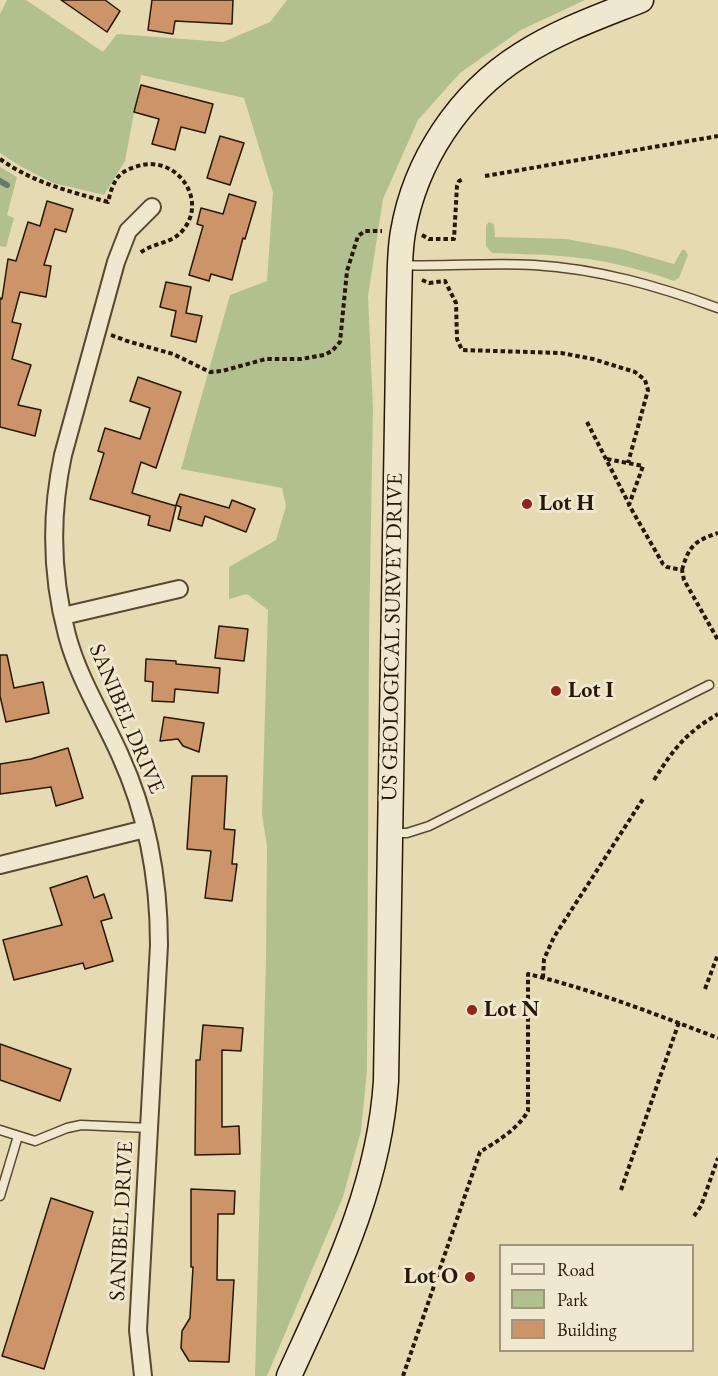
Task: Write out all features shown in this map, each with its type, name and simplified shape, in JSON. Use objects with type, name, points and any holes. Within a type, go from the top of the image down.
[{"type":"street","name":"US GEOLOGICAL SURVEY DRIVE","points":[[289,1376],[360,1211],[374,1166],[384,1112],[390,833],[414,188],[427,160],[451,120],[480,88],[507,64],[538,45],[641,0]]},
{"type":"street","name":"SANIBEL DRIVE","points":[[143,1376],[138,1330],[159,918],[154,872],[145,829],[127,772],[73,654],[63,616],[53,551],[53,528],[57,482],[71,420],[122,242],[135,222],[152,207]]},
{"type":"street","points":[[63,616],[179,589]]},
{"type":"street","points":[[0,865],[145,829]]},
{"type":"lane","points":[[412,265],[522,264],[586,270],[647,283],[718,308]]},
{"type":"lane","points":[[390,833],[407,833],[429,826],[709,685]]},
{"type":"lane","points":[[0,1130],[34,1141],[81,1125],[150,1128]]},
{"type":"lane","points":[[0,1196],[18,1136]]},
{"type":"path","points":[[485,176],[718,136]]},
{"type":"path","points":[[0,159],[20,173],[38,181],[108,202]]},
{"type":"path","points":[[96,331],[173,354],[210,372],[266,359],[301,359],[324,355],[332,351],[340,342],[347,271],[358,236],[365,231],[373,230],[429,239],[454,240],[457,186],[463,179]]},
{"type":"path","points":[[412,265],[422,280],[429,283],[446,281],[456,303],[457,339],[462,350],[561,353],[593,359],[635,372],[645,380],[648,390],[628,463]]},
{"type":"path","points":[[587,422],[629,505],[663,564],[682,570]]},
{"type":"path","points":[[607,459],[643,466],[629,505]]},
{"type":"path","points":[[718,533],[700,539],[691,547],[682,570],[684,580],[716,630],[718,640]]},
{"type":"path","points":[[654,780],[683,738],[718,714]]},
{"type":"path","points":[[543,978],[544,959],[554,937],[643,799]]},
{"type":"path","points":[[705,989],[718,954]]},
{"type":"path","points":[[403,1376],[480,1152],[522,1120],[528,1111],[528,974],[574,985],[718,1038]]},
{"type":"path","points":[[621,1190],[679,1022]]},
{"type":"path","points":[[694,1216],[701,1206],[718,1158]]},
{"type":"green space","points":[[7,0],[26,0],[103,52],[117,34],[223,42],[270,22],[287,0],[585,0],[521,30],[460,73],[418,120],[383,199],[368,296],[373,408],[369,636],[367,1071],[361,1131],[343,1197],[267,1376],[255,1376],[266,959],[267,846],[262,815],[268,610],[247,594],[229,599],[229,567],[276,540],[286,506],[282,488],[181,469],[230,295],[267,281],[273,193],[244,98],[141,75],[125,161],[104,195],[53,183],[0,153],[0,14]]},
{"type":"green space","points":[[0,167],[17,177],[7,215],[14,218],[6,247],[0,246]]},
{"type":"green space","points":[[489,222],[494,224],[495,237],[566,239],[621,249],[674,264],[682,250],[685,250],[688,255],[679,278],[674,281],[633,268],[590,259],[492,253],[486,246],[486,225]]},
{"type":"building","points":[[61,0],[105,0],[120,11],[107,32]]},
{"type":"building","points":[[152,0],[233,0],[232,24],[175,21],[173,34],[148,30]]},
{"type":"building","points":[[141,85],[213,104],[205,133],[181,127],[175,150],[152,144],[159,119],[134,112]]},
{"type":"building","points":[[220,136],[244,143],[230,185],[207,178]]},
{"type":"building","points":[[229,194],[256,202],[245,239],[243,238],[232,280],[211,274],[209,281],[189,275],[203,226],[197,224],[201,208],[223,214]]},
{"type":"building","points":[[47,201],[73,209],[66,232],[55,229],[44,265],[51,266],[46,297],[20,292],[12,322],[21,324],[12,359],[31,365],[18,405],[41,410],[35,436],[0,427],[0,298],[2,299],[8,259],[16,261],[28,222],[40,226]]},
{"type":"building","points":[[166,282],[191,287],[186,313],[202,316],[196,342],[171,336],[176,311],[160,307]]},
{"type":"building","points":[[138,377],[181,392],[156,468],[141,462],[132,493],[176,506],[170,531],[148,525],[150,516],[90,499],[104,453],[98,451],[105,428],[140,439],[150,408],[130,401]]},
{"type":"building","points":[[180,494],[229,508],[232,500],[255,509],[246,532],[205,516],[202,526],[178,519],[181,507],[176,505]]},
{"type":"building","points":[[219,626],[248,629],[244,661],[215,658]]},
{"type":"building","points":[[0,655],[7,655],[14,688],[43,682],[49,713],[6,722],[0,696]]},
{"type":"building","points":[[146,659],[220,668],[218,693],[175,689],[174,702],[152,701],[153,682],[145,681]]},
{"type":"building","points":[[164,717],[204,723],[199,752],[183,746],[178,739],[160,741]]},
{"type":"building","points":[[68,748],[83,798],[56,806],[51,787],[0,794],[0,764],[31,759]]},
{"type":"building","points":[[192,776],[227,776],[224,829],[235,830],[232,864],[237,864],[232,901],[205,898],[211,851],[187,849]]},
{"type":"building","points":[[87,876],[94,898],[104,894],[112,918],[101,921],[113,961],[85,969],[83,963],[14,980],[3,940],[62,925],[50,888]]},
{"type":"building","points":[[203,1025],[243,1028],[241,1051],[222,1050],[222,1127],[239,1126],[240,1154],[195,1155],[196,1060],[200,1060]]},
{"type":"building","points":[[0,1044],[71,1069],[60,1101],[0,1080]]},
{"type":"building","points":[[191,1189],[235,1191],[234,1214],[218,1214],[217,1280],[234,1280],[229,1362],[189,1361],[181,1348],[182,1331],[190,1318],[193,1267],[191,1267]]},
{"type":"building","points":[[51,1198],[93,1212],[44,1369],[2,1356]]},
{"type":"waterway","points":[[0,181],[7,185]]},
{"type":"place","name":"Lot H","points":[[527,504]]},
{"type":"place","name":"Lot I","points":[[556,691]]},
{"type":"place","name":"Lot N","points":[[472,1010]]},
{"type":"place","name":"Lot O","points":[[470,1277]]}]
